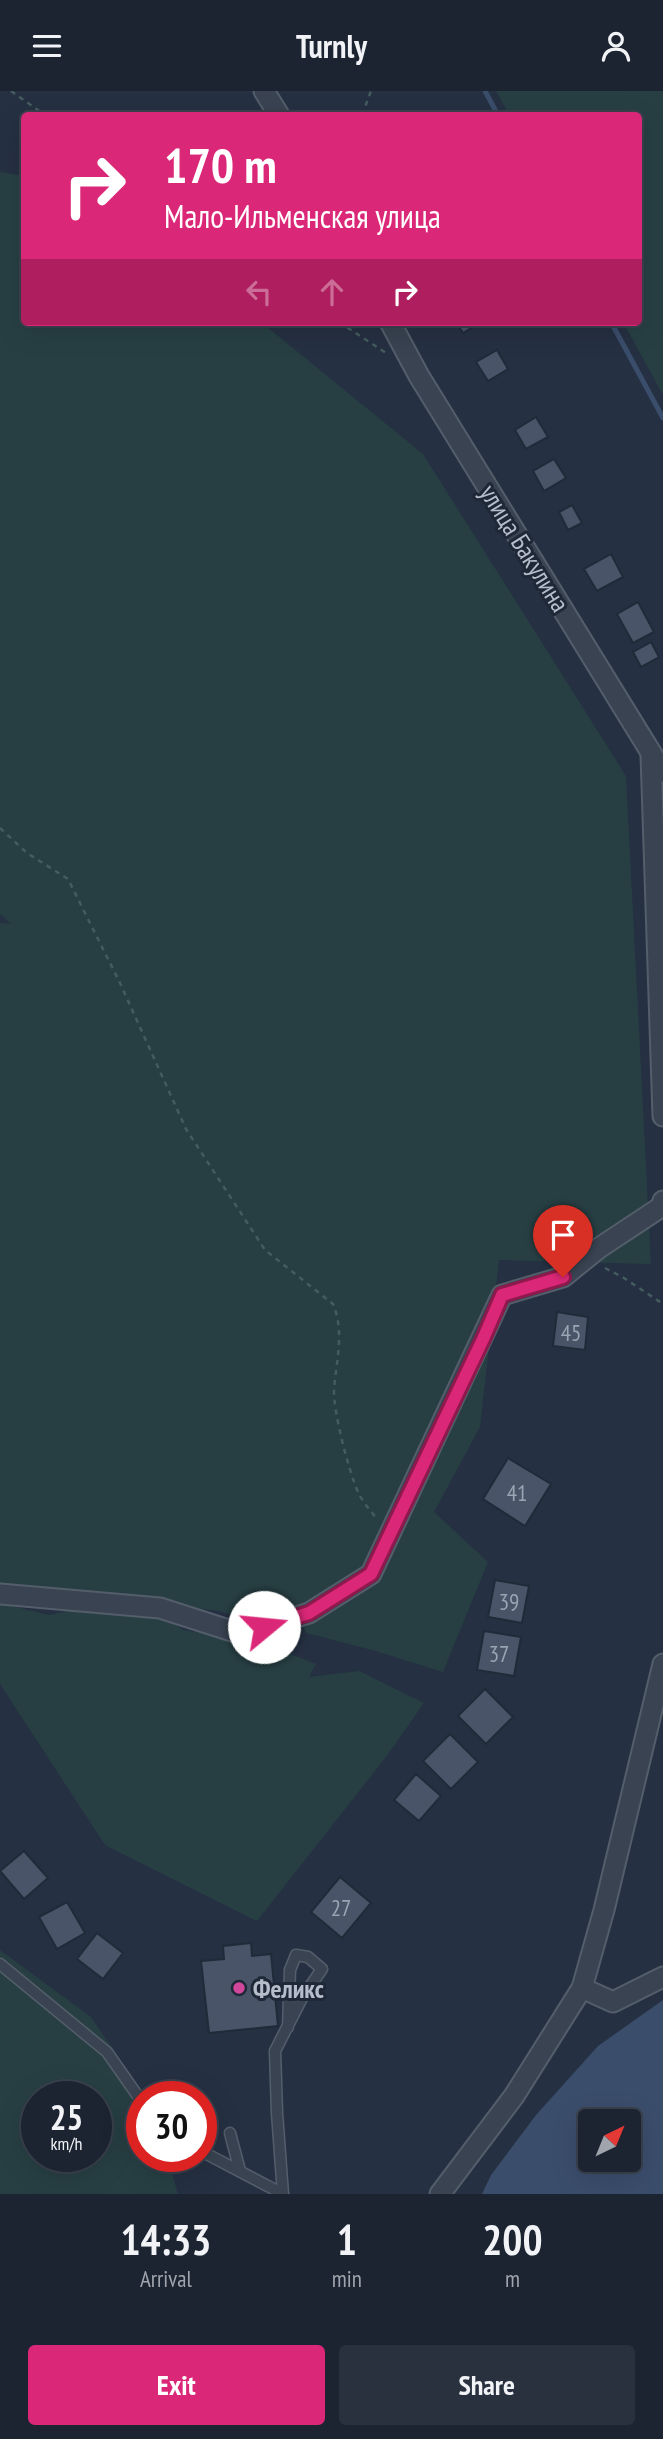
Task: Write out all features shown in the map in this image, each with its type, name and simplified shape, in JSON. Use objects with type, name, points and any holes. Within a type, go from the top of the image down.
[{"type":"street","points":[[264,91],[277,112]]},
{"type":"street","name":"улица Бакулина","points":[[392,326],[419,376],[663,772]]},
{"type":"street","points":[[650,750],[663,1117]]},
{"type":"street","points":[[0,1594],[160,1608],[242,1634],[309,1613],[371,1574],[502,1295],[563,1277],[661,1207],[663,1201]]},
{"type":"street","points":[[440,2194],[514,2096],[582,1988],[604,1910],[663,1664]]},
{"type":"street","points":[[582,1988],[613,2002],[663,1977]]},
{"type":"lane","points":[[283,2194],[276,2113],[275,2051],[288,2028],[302,1999],[322,1969],[308,1957],[296,1955],[290,1970],[288,2028]]},
{"type":"lane","points":[[0,1964],[107,2052],[127,2081]]},
{"type":"lane","points":[[230,2133],[240,2171]]},
{"type":"lane","points":[[217,2159],[283,2194]]},
{"type":"path","points":[[11,91],[41,112]]},
{"type":"path","points":[[363,112],[371,91]]},
{"type":"path","points":[[345,326],[385,353]]},
{"type":"path","points":[[0,828],[27,853],[68,879],[120,983],[187,1129],[265,1250],[333,1304],[338,1315],[340,1342],[333,1394],[345,1453],[359,1494],[389,1536]]},
{"type":"path","points":[[586,1259],[624,1278],[663,1304]]},
{"type":"green space","points":[[496,91],[663,91],[663,395],[625,326],[642,326],[642,112],[507,112]]},
{"type":"green space","points":[[0,172],[21,176],[21,326],[266,326],[423,454],[626,776],[651,1264],[499,1260],[480,1427],[434,1512],[488,1562],[443,1672],[306,1633],[295,1614],[272,1627],[219,1611],[142,1602],[183,1630],[267,1645],[316,1664],[309,1677],[359,1671],[424,1703],[386,1757],[257,1921],[105,1845],[0,1684],[0,1603],[49,1615],[120,1599],[0,1588],[0,923],[11,924],[0,914]]},
{"type":"green space","points":[[0,1950],[91,2017],[134,2081],[126,2081],[126,2172],[172,2172],[178,2194],[0,2194]]},
{"type":"water","points":[[663,2000],[663,2194],[482,2194],[491,2175],[536,2115],[598,2046]]},
{"type":"building","points":[[459,326],[474,326],[463,333]]},
{"type":"building","points":[[497,350],[508,369],[488,381],[476,362]]},
{"type":"building","points":[[536,417],[548,437],[526,449],[515,430]]},
{"type":"building","points":[[554,459],[566,478],[544,491],[533,471]]},
{"type":"building","points":[[572,505],[582,523],[568,530],[559,512]]},
{"type":"building","points":[[611,554],[623,577],[597,591],[584,569]]},
{"type":"building","points":[[638,602],[654,632],[633,643],[617,614]]},
{"type":"building","points":[[651,642],[659,657],[641,667],[633,652]]},
{"type":"building","points":[[557,1312],[588,1317],[585,1350],[553,1346]]},
{"type":"building","points":[[508,1458],[551,1484],[525,1526],[483,1499]]},
{"type":"building","points":[[495,1580],[529,1586],[522,1623],[488,1617]]},
{"type":"building","points":[[484,1631],[521,1637],[514,1676],[477,1670]]},
{"type":"building","points":[[485,1689],[513,1717],[486,1744],[458,1716]]},
{"type":"building","points":[[450,1734],[478,1762],[451,1789],[423,1761]]},
{"type":"building","points":[[416,1774],[441,1796],[419,1821],[394,1800]]},
{"type":"building","points":[[24,1851],[48,1878],[24,1899],[0,1871]]},
{"type":"building","points":[[340,1877],[371,1903],[342,1938],[311,1912]]},
{"type":"building","points":[[67,1902],[85,1933],[57,1949],[39,1917]]},
{"type":"building","points":[[97,1933],[123,1953],[103,1979],[77,1959]]},
{"type":"building","points":[[251,1943],[252,1956],[271,1954],[278,2026],[209,2033],[201,1961],[224,1959],[223,1946]]},
{"type":"waterway","points":[[485,91],[496,112]]},
{"type":"waterway","points":[[613,326],[663,418]]},
{"type":"place","name":"Феликс","points":[[239,1988]]},
{"type":"route","points":[[264,1627],[309,1613],[371,1574],[502,1295],[563,1277]]}]
